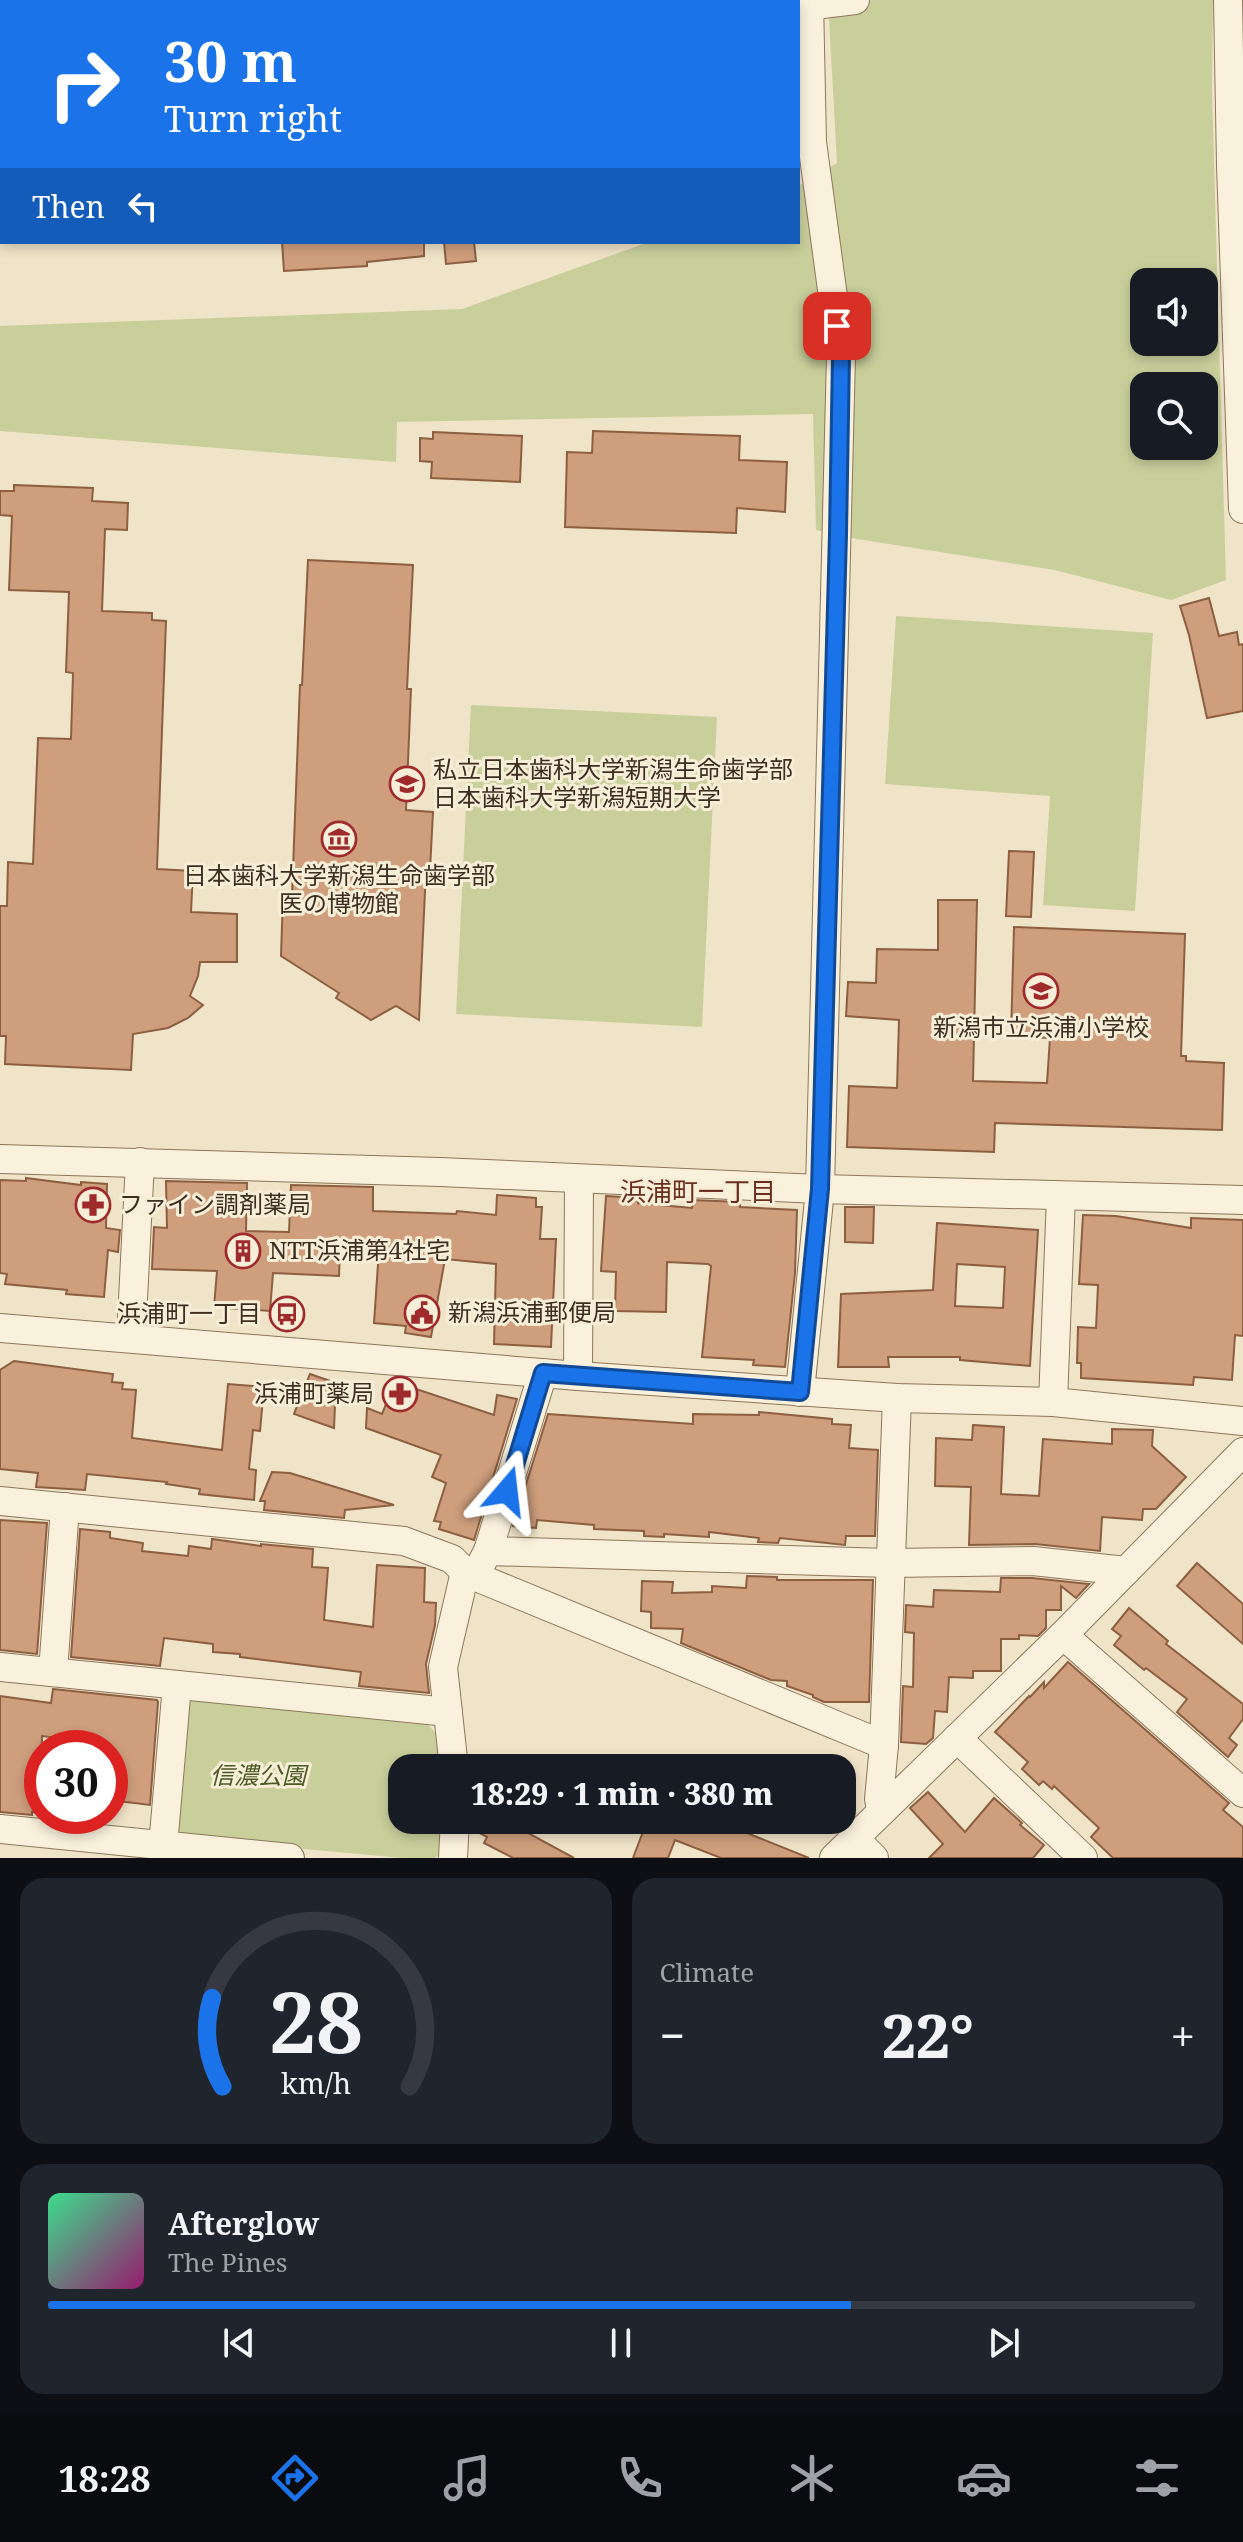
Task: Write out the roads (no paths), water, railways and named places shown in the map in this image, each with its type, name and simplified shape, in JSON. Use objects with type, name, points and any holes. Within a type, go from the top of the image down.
[{"type":"street","points":[[800,1392],[820,1189],[841,356],[805,143],[805,4],[855,0]]},
{"type":"street","points":[[1228,0],[1243,509]]},
{"type":"street","points":[[0,1159],[820,1189],[1243,1200]]},
{"type":"street","points":[[131,1338],[140,1162]]},
{"type":"street","points":[[578,1376],[579,1179]]},
{"type":"street","points":[[1053,1402],[1061,1196]]},
{"type":"street","points":[[0,1328],[800,1392],[1053,1402],[1243,1421]]},
{"type":"street","points":[[452,1754],[443,1667],[470,1574],[488,1551],[543,1373]]},
{"type":"street","points":[[881,1811],[879,1799],[884,1745],[897,1398]]},
{"type":"street","points":[[874,1858],[844,1848],[1063,1635],[1243,1452]]},
{"type":"street","points":[[0,1501],[404,1541],[452,1559],[470,1574],[884,1745]]},
{"type":"street","points":[[53,1672],[65,1507]]},
{"type":"street","points":[[488,1551],[889,1563],[1033,1561],[1126,1571]]},
{"type":"street","points":[[1063,1635],[1243,1793]]},
{"type":"street","points":[[0,1667],[448,1712]]},
{"type":"street","points":[[163,1846],[177,1685]]},
{"type":"street","points":[[957,1738],[1083,1858]]},
{"type":"street","points":[[0,1829],[290,1858]]},
{"type":"street","points":[[453,1858],[454,1834]]},
{"type":"place","name":"私立日本歯科大学新潟生命歯学部 日本歯科大学新潟短期大学","points":[[407,784]]},
{"type":"place","name":"日本歯科大学新潟生命歯学部 医の博物館","points":[[339,839]]},
{"type":"place","name":"新潟市立浜浦小学校","points":[[1041,991]]},
{"type":"place","name":"ファイン調剤薬局","points":[[93,1205]]},
{"type":"place","name":"NTT浜浦第4社宅","points":[[243,1251]]},
{"type":"place","name":"新潟浜浦郵便局","points":[[422,1313]]},
{"type":"place","name":"浜浦町一丁目","points":[[287,1314]]},
{"type":"place","name":"浜浦町薬局","points":[[400,1394]]},
{"type":"district","name":"浜浦町一丁目","points":[[698,1192]]},
{"type":"park label","name":"信濃公園","points":[[258,1776]]}]
